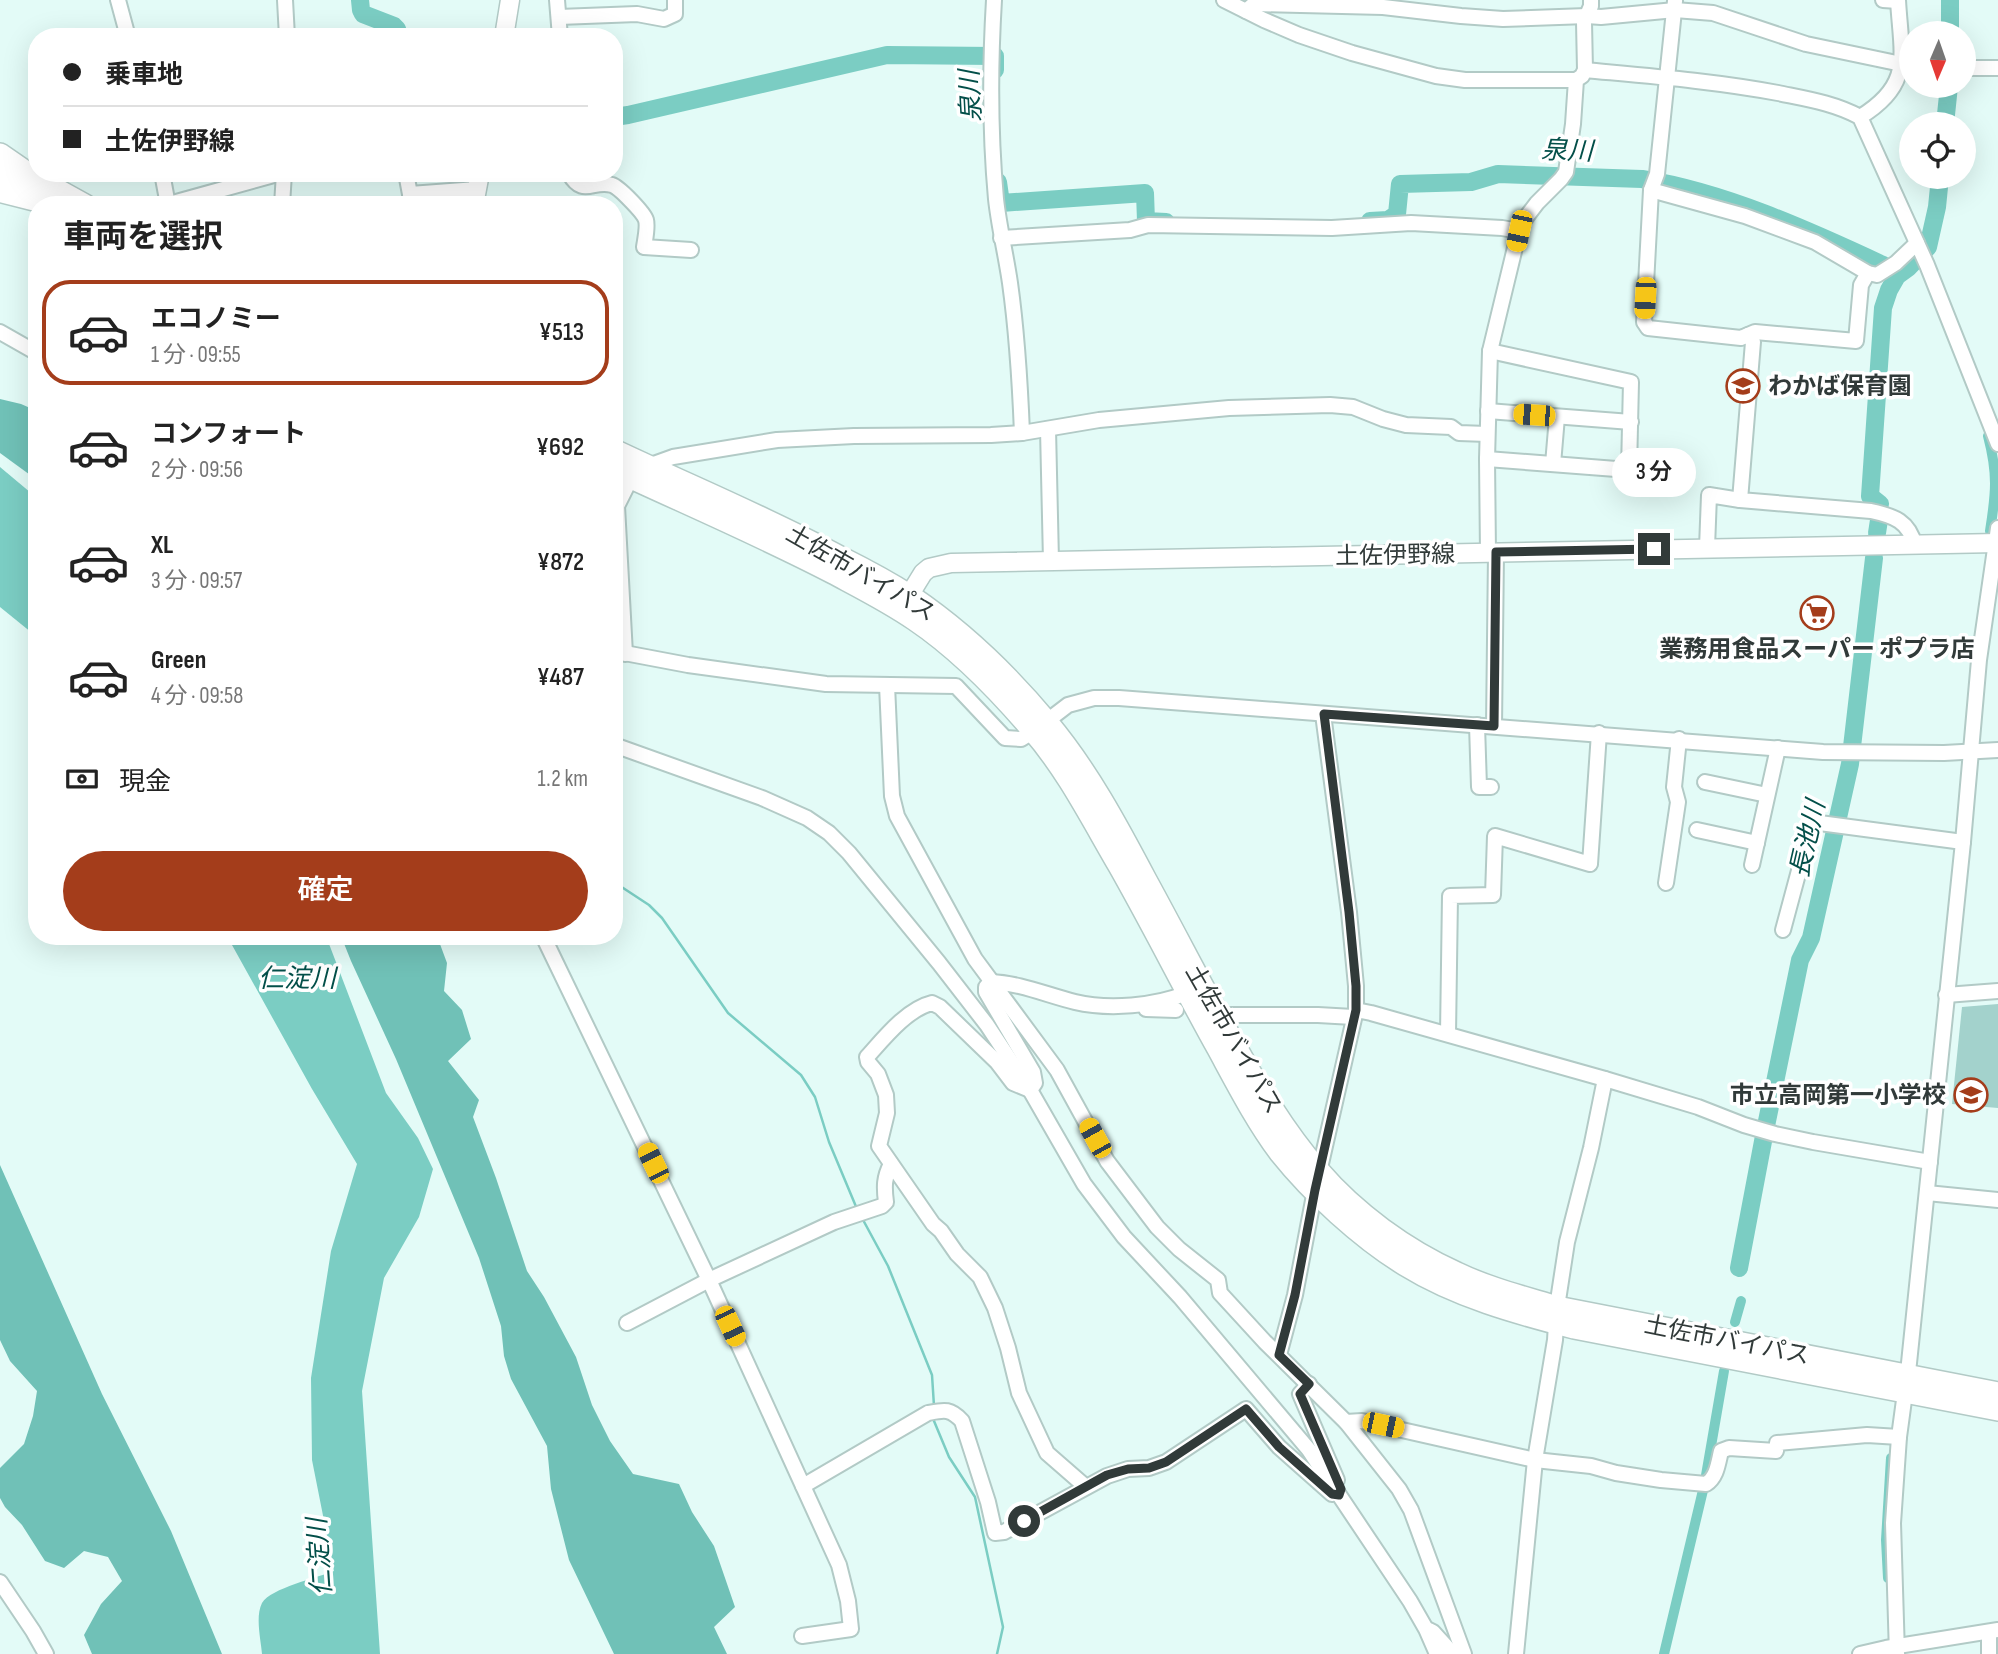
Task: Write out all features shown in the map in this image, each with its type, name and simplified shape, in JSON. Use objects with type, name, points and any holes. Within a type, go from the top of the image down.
[{"type":"highway","points":[[0,154],[28,173]]},
{"type":"highway","points":[[0,176],[31,196]]},
{"type":"highway","points":[[43,182],[69,196]]},
{"type":"highway","name":"土佐市バイパス","points":[[631,471],[804,537],[905,603],[952,627],[979,652],[1101,796],[1221,1020],[1317,1181]]},
{"type":"highway","name":"土佐市バイパス","points":[[1040,727],[1046,747],[1128,881],[1181,1001],[1280,1153],[1317,1181],[1343,1196],[1375,1223],[1457,1273],[1517,1295],[1557,1315],[1907,1383],[1998,1393]]},
{"type":"highway","name":"土佐市バイパス","points":[[1907,1383],[1998,1410]]},
{"type":"main road","points":[[505,28],[510,0]]},
{"type":"main road","points":[[0,193],[28,200]]},
{"type":"main road","name":"土佐伊野線","points":[[905,603],[923,573],[936,565],[951,563],[1915,546],[1997,538]]},
{"type":"street","points":[[118,0],[126,28]]},
{"type":"street","points":[[285,0],[287,28]]},
{"type":"street","points":[[557,0],[560,28]]},
{"type":"street","points":[[559,17],[637,14],[664,19],[675,13],[675,0]]},
{"type":"street","points":[[994,0],[991,75],[996,197],[1010,281],[1022,433]]},
{"type":"street","points":[[1224,0],[1250,8],[1299,35],[1436,76],[1465,80],[1582,74],[1740,86],[1823,102],[1860,117],[1927,265],[1998,444]]},
{"type":"street","points":[[1494,726],[1492,553],[1487,459],[1490,351],[1519,231],[1537,203],[1564,176],[1582,74],[1584,22],[1591,0]]},
{"type":"street","points":[[1883,0],[1898,0],[1901,21]]},
{"type":"street","points":[[1250,8],[1383,7],[1503,19],[1601,17],[1675,5],[1713,13],[1806,44],[1899,64]]},
{"type":"street","points":[[1675,5],[1653,183],[1644,322],[1648,328],[1741,338],[1755,332],[1856,341],[1861,285],[1868,273]]},
{"type":"street","points":[[1976,68],[1998,68]]},
{"type":"street","points":[[1860,117],[1888,96],[1899,80]]},
{"type":"street","points":[[198,196],[250,182]]},
{"type":"street","points":[[574,182],[584,187],[609,184],[616,186],[646,220],[644,247],[691,250]]},
{"type":"street","points":[[1653,183],[1815,242],[1868,273],[1883,273],[1918,245]]},
{"type":"street","points":[[451,196],[478,194]]},
{"type":"street","points":[[1001,239],[1130,230],[1148,225],[1332,228],[1411,223],[1519,231]]},
{"type":"street","points":[[0,332],[28,348]]},
{"type":"street","points":[[1740,500],[1752,342],[1748,335]]},
{"type":"street","points":[[1487,459],[1553,464],[1628,476],[1631,422],[1631,382],[1490,351]]},
{"type":"street","points":[[623,491],[631,471],[673,457],[777,440],[1022,433],[1099,420],[1229,408],[1330,405],[1353,407],[1406,425],[1451,427],[1459,433],[1487,434]]},
{"type":"street","points":[[1488,411],[1631,422]]},
{"type":"street","points":[[1553,464],[1557,416]]},
{"type":"street","points":[[1048,429],[1051,561]]},
{"type":"street","points":[[1707,548],[1709,495],[1886,514],[1904,523],[1912,532],[1915,546]]},
{"type":"street","points":[[1894,1648],[1895,1436],[1907,1383],[1959,842],[1979,660],[1997,538]]},
{"type":"street","points":[[623,654],[825,684],[956,686],[1005,738],[1021,738],[1068,705],[1094,698],[1119,698],[1778,748],[1852,752],[1998,750]]},
{"type":"street","points":[[887,685],[892,796],[897,816],[975,959],[1057,1070],[1107,1161],[1157,1227],[1218,1280],[1220,1293],[1346,1422],[1399,1489],[1410,1510],[1464,1654]]},
{"type":"street","points":[[1279,1355],[1295,1295],[1354,1014],[1356,986],[1324,714]]},
{"type":"street","points":[[1477,725],[1479,787],[1491,787]]},
{"type":"street","points":[[1448,1034],[1450,896],[1493,895],[1496,836],[1590,864],[1599,733]]},
{"type":"street","points":[[1666,883],[1678,802],[1674,787],[1679,740]]},
{"type":"street","points":[[623,748],[762,798],[807,818],[829,833],[849,853],[987,1025],[1030,1090],[1084,1184],[1124,1237],[1180,1297],[1310,1450],[1410,1601],[1437,1654]]},
{"type":"street","points":[[1752,865],[1778,748]]},
{"type":"street","points":[[1704,782],[1768,795]]},
{"type":"street","points":[[1783,930],[1812,822],[1959,842]]},
{"type":"street","points":[[1697,830],[1757,843]]},
{"type":"street","points":[[547,945],[709,1280],[839,1565],[848,1601],[851,1629],[802,1636]]},
{"type":"street","points":[[1030,1090],[1035,1083],[1033,1072],[986,992],[986,987],[991,982],[1005,982],[1100,1006],[1121,1007],[1173,998],[1181,1001]]},
{"type":"street","points":[[1946,995],[1998,990]]},
{"type":"street","points":[[1030,1090],[1013,1083],[997,1062],[940,1007],[932,1003],[926,1004],[896,1025],[867,1057],[878,1074],[886,1095],[887,1113],[879,1146],[933,1224],[980,1278],[995,1308],[1009,1348],[1020,1393],[1047,1454],[1086,1487]]},
{"type":"street","points":[[1243,1023],[1269,1025],[1318,1014]]},
{"type":"street","points":[[1221,1020],[1231,1015],[1354,1014],[1448,1034],[1698,1107],[1775,1134],[1813,1143],[1930,1162]]},
{"type":"street","points":[[1516,1654],[1535,1460],[1567,1242],[1605,1079]]},
{"type":"street","points":[[627,1323],[643,1317],[709,1280],[834,1222],[882,1206],[886,1202],[884,1184],[891,1164]]},
{"type":"street","points":[[1927,1193],[1998,1200]]},
{"type":"street","points":[[1309,1384],[1300,1394],[1341,1489],[1339,1495]]},
{"type":"street","points":[[803,1486],[933,1412],[949,1410],[962,1421],[995,1533],[1004,1532],[1107,1475],[1128,1469],[1149,1468],[1166,1462],[1246,1409],[1288,1455],[1332,1494],[1339,1495]]},
{"type":"street","points":[[1346,1422],[1373,1423],[1535,1460],[1591,1466],[1661,1480],[1706,1483],[1715,1475],[1721,1451],[1729,1448],[1776,1451],[1777,1443],[1867,1435],[1895,1436]]},
{"type":"street","points":[[0,1583],[46,1654]]},
{"type":"street","points":[[1426,1629],[1433,1632],[1453,1654]]},
{"type":"street","points":[[1860,1654],[1994,1631],[1989,1654]]},
{"type":"shaded area","points":[[0,399],[28,407],[28,473],[0,453]]},
{"type":"shaded area","points":[[345,945],[440,945],[447,963],[444,991],[462,1010],[471,1039],[448,1061],[479,1100],[473,1117],[527,1271],[576,1357],[592,1405],[610,1441],[633,1474],[679,1484],[692,1512],[714,1546],[735,1607],[714,1627],[727,1654],[614,1654],[569,1560],[551,1489],[547,1446],[511,1379],[504,1356],[501,1326],[479,1258],[396,1059]]},
{"type":"shaded area","points":[[1998,1004],[1998,1108],[1952,1104],[1962,1007]]},
{"type":"shaded area","points":[[0,1165],[102,1394],[171,1531],[222,1654],[92,1654],[84,1635],[101,1604],[122,1581],[108,1557],[84,1551],[64,1568],[45,1561],[22,1525],[0,1498],[0,1468],[24,1444],[37,1391],[10,1361],[0,1340]]},
{"type":"water","points":[[0,467],[28,490],[28,630],[0,607]]},
{"type":"water","name":"仁淀川","points":[[232,945],[329,945],[386,1093],[418,1138],[433,1169],[419,1217],[384,1278],[362,1391],[380,1654],[262,1654],[259,1622],[262,1603],[284,1588],[334,1571],[312,1460],[311,1378],[331,1251],[357,1164]]},
{"type":"waterway","name":"泉川","points":[[360,0],[363,14],[396,28]]},
{"type":"waterway","name":"長池川","points":[[1950,0],[1950,21]]},
{"type":"waterway","name":"泉川","points":[[623,116],[887,55],[995,56],[995,70]]},
{"type":"waterway","name":"長池川","points":[[1946,112],[1948,98]]},
{"type":"waterway","name":"泉川","points":[[1370,221],[1388,220],[1397,214],[1400,184],[1471,182],[1498,174],[1642,179],[1735,203],[1883,265]]},
{"type":"waterway","name":"泉川","points":[[998,182],[1001,203],[1145,193],[1146,221],[1166,222]]},
{"type":"waterway","name":"長池川","points":[[1880,504],[1870,496],[1883,308],[1897,276],[1928,247],[1939,189]]},
{"type":"waterway","points":[[1988,436],[1995,484],[1990,531]]},
{"type":"waterway","name":"長池川","points":[[1877,533],[1879,520]]},
{"type":"waterway","name":"長池川","points":[[1766,1126],[1800,960],[1811,938],[1850,764],[1874,558]]},
{"type":"waterway","points":[[623,888],[649,905],[662,918],[728,1013],[801,1075],[815,1097],[829,1142],[857,1209]]},
{"type":"waterway","name":"長池川","points":[[1739,1268],[1764,1136]]},
{"type":"waterway","points":[[862,1218],[888,1266],[932,1375],[934,1406]]},
{"type":"waterway","points":[[1735,1322],[1741,1301]]},
{"type":"waterway","points":[[1705,1481],[1724,1371]]},
{"type":"waterway","points":[[934,1416],[949,1457],[975,1497],[1003,1627],[997,1654]]},
{"type":"waterway","points":[[1888,1578],[1886,1540],[1891,1458]]},
{"type":"waterway","points":[[1664,1654],[1704,1486]]},
{"type":"place","name":"わかば保育園","points":[[1743,386]]},
{"type":"place","name":"業務用食品スーパー ポプラ店","points":[[1817,613]]},
{"type":"place","name":"市立高岡第一小学校","points":[[1971,1095]]},
{"type":"route","points":[[1024,1521],[1107,1475],[1128,1469],[1149,1468],[1166,1462],[1246,1409],[1279,1447],[1332,1494],[1339,1495],[1341,1489],[1300,1394],[1309,1384],[1279,1355],[1295,1295],[1315,1190],[1356,1010],[1349,912],[1324,714],[1494,726],[1496,552],[1654,549]]}]
